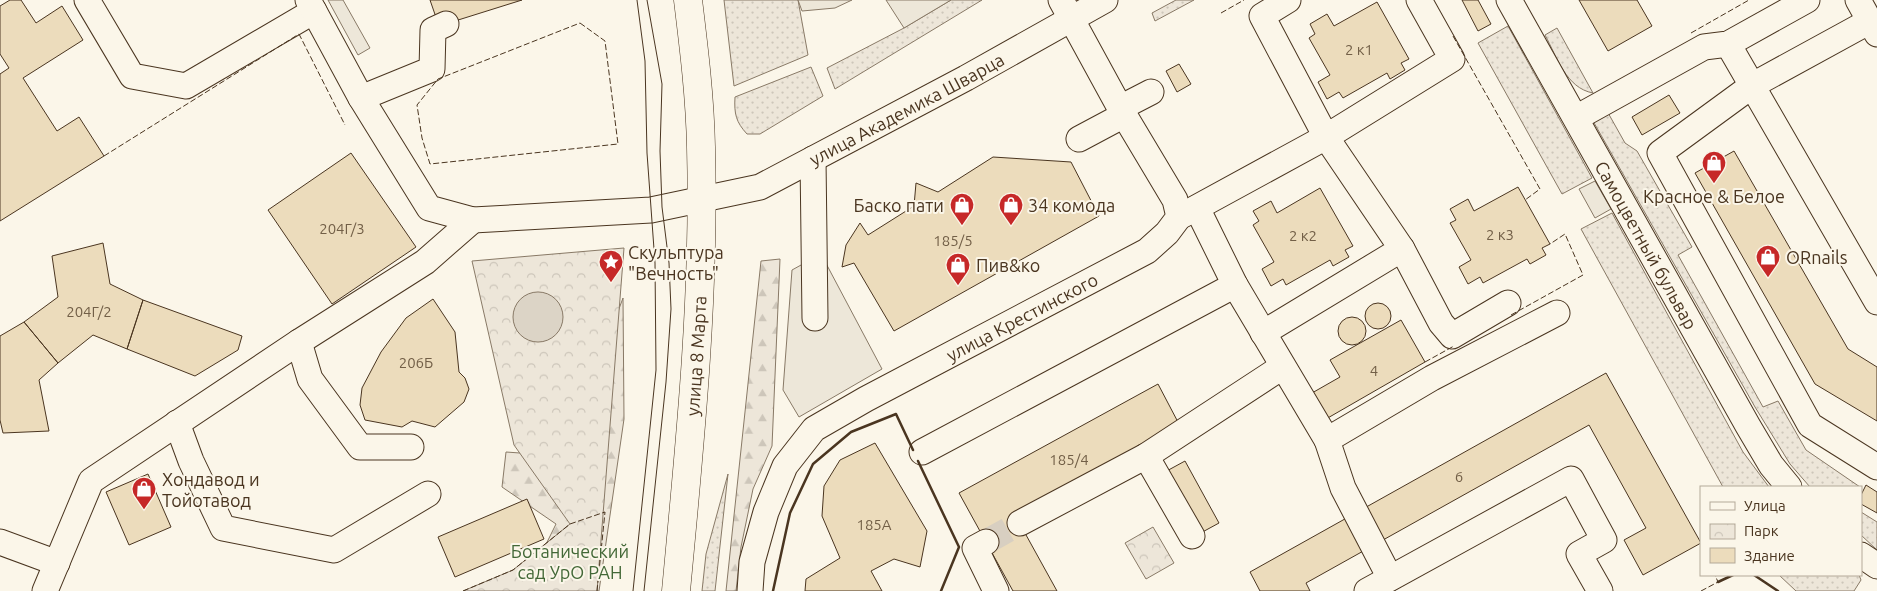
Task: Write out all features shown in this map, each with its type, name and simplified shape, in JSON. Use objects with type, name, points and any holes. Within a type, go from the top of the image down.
[{"type":"main road","name":"улица 8 Марта","points":[[676,591],[695,383],[702,198],[696,60],[688,0]]},
{"type":"street","points":[[87,0],[132,76],[186,86],[311,6]]},
{"type":"street","name":"улица Академика Шварца","points":[[311,6],[361,98],[430,208],[472,220],[651,210],[760,187],[813,160],[1067,9],[1105,0]]},
{"type":"street","points":[[1288,0],[1262,16],[1326,137],[1402,249],[1441,323],[1452,336],[1508,302]]},
{"type":"street","points":[[1188,212],[1326,137],[1452,58],[1419,0]]},
{"type":"street","name":"Самоцветный бульвар","points":[[1509,0],[1770,465],[1787,486]]},
{"type":"street","points":[[1576,118],[1704,47],[1728,44],[1807,0]]},
{"type":"street","points":[[1067,9],[1122,111],[1175,200],[1188,212],[1235,285],[1327,440],[1343,488],[1390,578]]},
{"type":"street","points":[[1869,18],[1752,85],[1660,153],[1810,425],[1877,467]]},
{"type":"street","points":[[361,98],[432,69],[433,30],[446,24]]},
{"type":"street","points":[[1728,44],[1877,302]]},
{"type":"street","points":[[1079,139],[1151,92]]},
{"type":"street","points":[[813,160],[815,318]]},
{"type":"street","name":"улица Крестинского","points":[[750,591],[752,562],[766,512],[785,466],[814,430],[881,391],[1147,251],[1188,212]]},
{"type":"street","points":[[45,591],[91,481],[299,342],[425,262],[472,220]]},
{"type":"street","points":[[1263,332],[1402,249]]},
{"type":"street","points":[[922,452],[1235,285]]},
{"type":"street","points":[[1327,440],[1432,378],[1557,313]]},
{"type":"street","points":[[299,342],[310,379],[360,447],[411,447]]},
{"type":"street","points":[[1020,523],[1146,456],[1282,367]]},
{"type":"street","points":[[178,423],[191,461],[223,528],[334,550],[428,494]]},
{"type":"street","points":[[1146,456],[1192,536]]},
{"type":"street","points":[[1367,591],[1571,479],[1604,540],[1579,554],[1600,591]]},
{"type":"street","points":[[0,542],[57,564]]},
{"type":"street","points":[[986,542],[975,548],[996,591]]},
{"type":"street","points":[[1862,556],[1877,566]]},
{"type":"green space","points":[[724,0],[798,0],[808,55],[734,86]]},
{"type":"green space","points":[[951,0],[982,0],[835,89],[827,68],[904,28]]},
{"type":"green space","points":[[1176,0],[1194,0],[1155,21],[1152,13]]},
{"type":"green space","points":[[1508,26],[1592,178],[1562,194],[1478,43]]},
{"type":"green space","points":[[1557,28],[1593,93],[1576,85],[1558,62],[1545,35]]},
{"type":"green space","points":[[811,67],[823,96],[760,134],[747,134],[740,126],[736,117],[735,97]]},
{"type":"green space","points":[[1607,111],[1625,143],[1637,151],[1692,247],[1678,255],[1763,407],[1778,401],[1806,450],[1859,486],[1809,486],[1790,464],[1755,407],[1593,121]]},
{"type":"green space","points":[[1612,213],[1743,452],[1768,486],[1722,486],[1581,229]]},
{"type":"green space","name":"Ботанический сад УрО РАН","points":[[624,248],[597,591],[463,591],[513,570],[570,524],[514,445],[472,261]]},
{"type":"green space","points":[[780,259],[772,446],[753,489],[741,547],[736,591],[726,591],[761,261]]},
{"type":"green space","name":"Ботанический сад УрО РАН","points":[[623,298],[624,419],[599,591],[523,591],[556,524],[502,487],[506,452],[561,456],[585,400]]},
{"type":"green space","points":[[728,474],[715,591],[702,591],[706,554]]},
{"type":"green space","points":[[1862,513],[1877,522],[1877,550],[1862,536]]},
{"type":"green space","points":[[1153,527],[1174,563],[1146,579],[1125,543]]},
{"type":"green space","points":[[1780,576],[1859,576],[1861,580],[1854,591],[1796,591]]},
{"type":"shaded area","points":[[328,0],[343,0],[370,48],[358,55]]},
{"type":"shaded area","points":[[798,0],[852,0],[835,8],[802,11]]},
{"type":"shaded area","points":[[886,0],[951,0],[904,28]]},
{"type":"shaded area","points":[[1595,181],[1611,209],[1595,218],[1579,189]]},
{"type":"shaded area","points":[[821,254],[882,369],[799,417],[783,390],[792,270]]},
{"type":"shaded area","points":[[538,292],[547,294],[558,303],[563,317],[561,326],[552,337],[538,342],[529,340],[518,331],[513,317],[515,308],[524,297]]},
{"type":"building","points":[[10,0],[21,0],[36,23],[62,6],[83,40],[23,78],[57,131],[79,117],[104,156],[0,221],[0,74],[9,68],[0,54],[0,6]]},
{"type":"building","points":[[430,0],[522,0],[439,26]]},
{"type":"building","points":[[1462,0],[1478,0],[1491,24],[1478,31]]},
{"type":"building","points":[[1579,0],[1637,0],[1652,26],[1608,51]]},
{"type":"building","points":[[1377,2],[1409,59],[1401,63],[1405,70],[1390,79],[1387,73],[1343,98],[1339,92],[1327,99],[1318,82],[1330,75],[1309,38],[1315,34],[1310,24],[1327,14],[1334,26]]},
{"type":"building","points":[[1179,64],[1191,84],[1177,92],[1166,71]]},
{"type":"building","points":[[1669,95],[1680,113],[1642,135],[1632,117]]},
{"type":"building","points":[[1734,151],[1848,349],[1877,367],[1877,421],[1815,384],[1695,173]]},
{"type":"building","points":[[351,153],[416,247],[332,304],[268,210]]},
{"type":"building","points":[[993,157],[1071,162],[1099,216],[894,331],[854,263],[842,267],[846,245],[860,223],[868,235],[914,206],[916,183],[938,192]]},
{"type":"building","points":[[1518,187],[1550,244],[1542,248],[1546,255],[1530,264],[1527,259],[1483,283],[1480,277],[1468,284],[1459,267],[1471,260],[1450,223],[1456,220],[1450,209],[1468,199],[1474,211]]},
{"type":"building","points":[[1320,188],[1353,246],[1345,250],[1349,257],[1333,266],[1330,260],[1286,285],[1283,279],[1271,286],[1262,269],[1274,262],[1253,225],[1259,221],[1253,211],[1271,201],[1277,213]]},
{"type":"building","points":[[103,243],[110,284],[143,300],[127,349],[93,335],[58,363],[24,322],[58,297],[52,256]]},
{"type":"building","points":[[433,299],[455,332],[459,372],[465,378],[469,389],[464,402],[435,427],[412,421],[402,427],[365,420],[360,405],[362,388],[381,352],[406,318]]},
{"type":"building","points":[[143,300],[242,336],[238,350],[195,376],[127,349]]},
{"type":"building","points":[[1378,303],[1387,307],[1391,316],[1387,325],[1378,329],[1369,325],[1365,316],[1369,307]]},
{"type":"building","points":[[1352,317],[1362,321],[1366,331],[1362,341],[1352,345],[1342,341],[1338,331],[1342,321]]},
{"type":"building","points":[[1401,320],[1425,362],[1326,419],[1312,393],[1340,377],[1330,360]]},
{"type":"building","points":[[24,322],[58,363],[39,380],[49,431],[3,433],[0,420],[0,336]]},
{"type":"building","points":[[1606,373],[1700,541],[1700,544],[1643,575],[1624,540],[1646,528],[1589,425],[1306,583],[1310,591],[1260,591],[1250,572]]},
{"type":"building","points":[[1158,384],[1179,424],[1015,515],[1057,591],[1013,591],[959,493]]},
{"type":"building","points":[[875,443],[927,531],[920,567],[894,559],[871,571],[882,591],[805,591],[806,579],[840,558],[822,516],[824,486],[840,460]]},
{"type":"building","points":[[1185,461],[1219,523],[1197,535],[1163,473]]},
{"type":"building","points":[[148,474],[171,527],[129,545],[106,492]]},
{"type":"building","points":[[1866,485],[1877,492],[1877,513],[1862,505],[1862,493]]},
{"type":"building","points":[[527,499],[544,539],[455,577],[438,537]]},
{"type":"tunnel","points":[[986,542],[1020,523]]},
{"type":"tram line","points":[[633,591],[656,370],[655,263],[647,153],[645,61],[637,0]]},
{"type":"tram line","points":[[644,591],[666,382],[671,309],[669,263],[662,207],[660,151],[662,84],[647,0]]},
{"type":"fence","points":[[1221,13],[1244,0]]},
{"type":"fence","points":[[1691,33],[1749,0]]},
{"type":"fence","points":[[580,23],[605,41],[618,144],[430,164],[422,138],[417,105],[438,79],[580,23]]},
{"type":"fence","points":[[104,156],[299,34],[345,125]]},
{"type":"fence","points":[[1453,36],[1540,189],[1525,200]]},
{"type":"fence","points":[[1511,315],[1583,275],[1565,234],[1550,244]]},
{"type":"fence","points":[[1425,362],[1454,346]]},
{"type":"fence","points":[[463,591],[513,570],[570,524],[605,512],[597,591]]},
{"type":"fence","points":[[1701,591],[1718,582],[1715,576]]},
{"type":"wall","points":[[773,591],[790,513],[813,464],[851,432],[896,414],[913,450]]},
{"type":"wall","points":[[918,461],[959,547],[941,591]]},
{"type":"wall","points":[[1718,582],[1731,576]]},
{"type":"wall","points":[[1756,576],[1778,591]]},
{"type":"place","name":"Красное & Белое","points":[[1714,184]]},
{"type":"place","name":"Баско пати","points":[[962,226]]},
{"type":"place","name":"34 комода","points":[[1011,226]]},
{"type":"place","name":"ORnails","points":[[1768,278]]},
{"type":"place","name":"Скульптура \"Вечность\"","points":[[611,283]]},
{"type":"place","name":"Пив&ко","points":[[958,286]]},
{"type":"place","name":"Хондавод и Тойотавод","points":[[144,510]]}]
